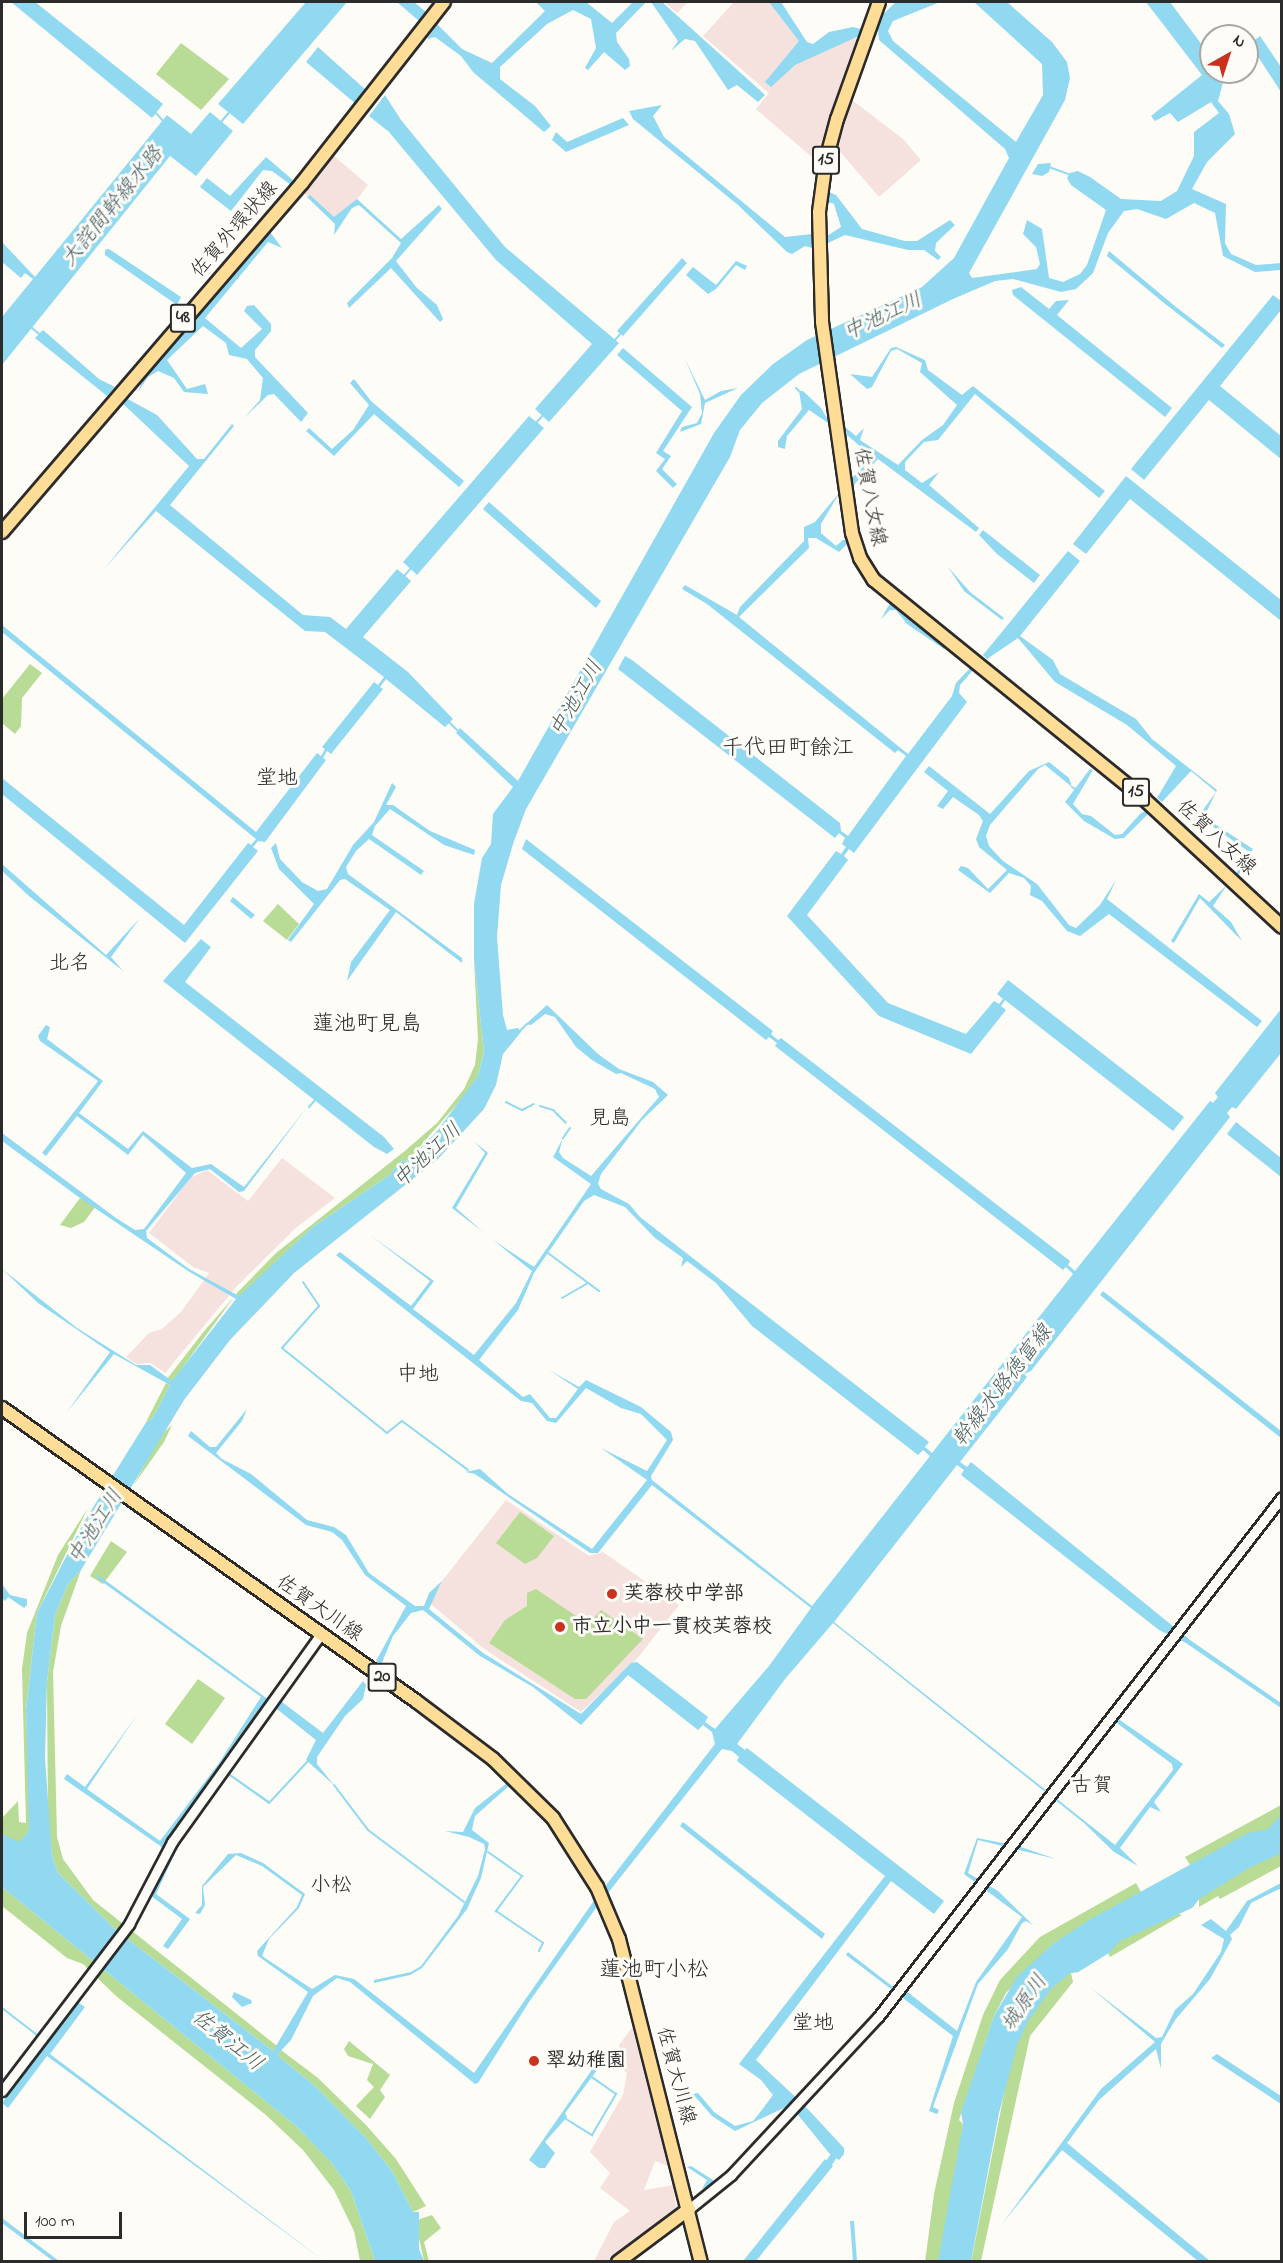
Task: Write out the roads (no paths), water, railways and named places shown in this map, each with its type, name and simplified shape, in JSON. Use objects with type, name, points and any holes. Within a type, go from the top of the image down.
[{"type":"main road","name":"佐賀外環状線","points":[[2,532],[289,198],[444,2]]},
{"type":"main road","name":"佐賀八女線","points":[[879,2],[826,160],[819,212],[822,327],[852,533],[860,558],[874,580],[1144,799],[1281,927]]},
{"type":"main road","name":"佐賀大川線","points":[[2,1408],[417,1701],[526,1788],[553,1818],[597,1887],[619,1939],[701,2262]]},
{"type":"main road","points":[[618,2262],[689,2209]]},
{"type":"street","points":[[689,2209],[731,2175],[898,1991],[1281,1497]]},
{"type":"street","points":[[2,2091],[127,1927],[167,1850],[321,1634]]},
{"type":"water","points":[[11,2],[35,2],[163,104],[152,118]]},
{"type":"water","points":[[306,2],[347,2],[243,124],[218,104]]},
{"type":"water","points":[[397,2],[414,2],[426,12],[419,21]]},
{"type":"water","points":[[536,2],[586,2],[612,23],[633,2],[646,2],[616,33],[617,42],[629,59],[630,66],[625,70],[604,52],[588,70],[585,68],[596,48],[591,19],[573,10],[547,24],[500,67],[500,79],[535,106],[551,126],[544,132],[473,72],[461,56],[435,37],[427,39],[437,24],[462,49],[492,63],[545,11]]},
{"type":"water","points":[[651,2],[662,2],[765,95],[758,102],[737,85],[728,90],[695,41],[685,39],[671,51],[678,41]]},
{"type":"water","points":[[769,2],[781,2],[807,42],[813,44],[829,32],[853,27],[861,29],[859,36],[795,65],[771,87],[765,82],[799,41]]},
{"type":"water","points":[[896,2],[940,2],[893,21],[888,31],[893,41],[1016,142],[1043,95],[1042,64],[974,2],[1007,2],[1052,42],[1067,62],[1070,78],[1065,100],[969,273],[972,278],[1037,269],[1040,264],[1036,247],[1023,234],[1027,220],[1042,229],[1049,278],[1063,282],[1080,274],[1087,265],[1106,210],[1071,185],[1067,178],[1070,173],[1078,171],[1090,177],[1121,199],[1161,201],[1177,191],[1194,156],[1194,132],[1219,113],[1211,102],[1178,122],[1170,113],[1155,121],[1151,116],[1199,77],[1199,84],[1223,84],[1218,101],[1229,114],[1235,134],[1207,162],[1192,189],[1226,204],[1225,243],[1231,254],[1256,265],[1281,263],[1281,270],[1255,272],[1223,256],[1215,213],[1194,203],[1166,219],[1137,209],[1124,211],[1108,233],[1093,273],[1076,289],[1061,292],[1013,279],[995,281],[799,374],[762,403],[740,430],[730,457],[526,809],[501,885],[497,937],[503,1015],[507,1030],[518,1028],[521,1032],[503,1054],[496,1085],[484,1109],[438,1159],[294,1273],[230,1340],[184,1400],[81,1570],[68,1584],[55,1615],[47,1682],[45,1758],[52,1856],[58,1873],[116,1930],[273,2051],[308,1992],[258,1956],[257,1951],[297,1907],[302,1895],[262,1866],[236,1855],[203,1887],[205,1905],[200,1914],[195,1913],[202,1905],[202,1886],[228,1854],[241,1853],[263,1863],[305,1894],[299,1908],[269,1939],[262,1956],[312,1989],[335,1975],[354,1979],[474,2073],[593,1902],[715,1744],[712,1732],[703,1725],[698,1730],[628,1675],[581,1725],[533,1687],[480,1656],[423,1610],[411,1613],[393,1636],[381,1665],[376,1661],[406,1606],[365,1575],[342,1540],[332,1532],[306,1525],[188,1436],[191,1431],[210,1447],[216,1447],[247,1409],[242,1421],[216,1453],[222,1459],[251,1474],[307,1520],[334,1527],[346,1535],[369,1573],[415,1606],[424,1606],[429,1593],[442,1581],[429,1609],[483,1653],[581,1714],[631,1663],[637,1662],[708,1717],[705,1722],[715,1729],[769,1666],[811,1608],[652,1485],[598,1553],[590,1553],[475,1474],[465,1472],[480,1469],[508,1494],[592,1549],[647,1480],[601,1448],[647,1471],[667,1440],[641,1414],[621,1408],[586,1388],[556,1423],[547,1421],[532,1403],[521,1401],[336,1255],[340,1252],[411,1306],[430,1281],[370,1235],[434,1281],[413,1309],[474,1355],[516,1303],[532,1271],[493,1240],[534,1267],[591,1184],[553,1157],[563,1138],[559,1152],[563,1158],[591,1176],[659,1097],[655,1089],[621,1073],[616,1074],[592,1060],[576,1047],[555,1017],[545,1014],[531,1025],[526,1024],[547,1005],[598,1054],[619,1069],[653,1082],[668,1095],[642,1120],[601,1174],[598,1184],[601,1189],[629,1204],[640,1217],[929,1442],[925,1447],[932,1453],[1073,1274],[1066,1267],[1063,1270],[775,1046],[777,1043],[769,1037],[766,1040],[522,849],[526,839],[773,1031],[771,1034],[778,1040],[781,1038],[1070,1261],[1068,1265],[1075,1271],[1210,1101],[1213,1103],[1218,1097],[1215,1093],[1281,1009],[1281,1053],[1236,1109],[1232,1107],[1227,1113],[1230,1117],[1031,1371],[1024,1374],[1027,1377],[960,1462],[967,1467],[971,1462],[1190,1640],[1281,1703],[1281,1708],[1186,1643],[1159,1630],[961,1475],[964,1470],[957,1465],[834,1622],[1115,1845],[1173,1770],[1172,1764],[1114,1721],[1117,1718],[1183,1764],[1154,1802],[1161,1812],[1150,1807],[1120,1848],[1138,1866],[1114,1852],[1084,1823],[833,1623],[785,1679],[737,1744],[745,1750],[747,1748],[944,1901],[934,1914],[891,1881],[756,2060],[804,2105],[844,2148],[844,2154],[839,2160],[829,2153],[790,2105],[735,2131],[712,2116],[693,2094],[698,2093],[714,2112],[735,2126],[753,2121],[773,2095],[761,2080],[739,2064],[885,1876],[737,1761],[739,1757],[732,1751],[722,1749],[596,1908],[529,2002],[478,2083],[475,2084],[350,1982],[337,1978],[313,1996],[291,2040],[277,2055],[315,2086],[366,2138],[392,2171],[413,2212],[419,2212],[419,2249],[424,2261],[375,2261],[351,2191],[331,2162],[296,2126],[2,1887],[2,1834],[19,1842],[29,1831],[26,1709],[37,1613],[84,1522],[145,1424],[154,1416],[170,1385],[114,1354],[67,1412],[110,1352],[38,1303],[2,1269],[77,1328],[136,1365],[150,1365],[172,1381],[236,1299],[188,1271],[80,1198],[2,1141],[2,1133],[135,1230],[144,1229],[186,1173],[143,1135],[128,1155],[77,1116],[46,1156],[42,1153],[98,1081],[40,1041],[38,1036],[46,1025],[50,1027],[47,1039],[103,1081],[79,1113],[128,1149],[143,1131],[192,1168],[211,1164],[244,1187],[308,1106],[244,1191],[239,1192],[210,1169],[195,1173],[146,1231],[147,1238],[189,1269],[239,1296],[313,1227],[391,1174],[399,1162],[409,1160],[437,1131],[478,1076],[484,1052],[474,960],[474,904],[482,858],[491,844],[493,814],[513,787],[456,733],[460,728],[518,781],[714,433],[741,395],[773,364],[807,340],[922,287],[954,258],[1009,158],[1005,149],[879,40],[877,20]],"holes":[[[594,1195],[625,1207],[655,1238],[683,1258],[681,1267],[687,1261],[716,1283],[752,1326],[918,1455],[923,1450],[930,1456],[812,1606],[652,1480],[651,1476],[673,1440],[671,1432],[641,1407],[586,1380],[579,1387],[549,1370],[578,1389],[556,1418],[550,1418],[530,1394],[523,1397],[479,1360],[518,1310],[534,1273],[584,1201]]]},
{"type":"water","points":[[1146,2],[1170,2],[1199,41],[1199,71]]},
{"type":"water","points":[[1259,37],[1281,67],[1281,92],[1259,58]]},
{"type":"water","points":[[318,47],[367,91],[356,104],[306,62]]},
{"type":"water","points":[[385,95],[401,120],[505,247],[619,343],[549,422],[535,409],[592,344],[496,260],[389,132],[369,116]]},
{"type":"water","points":[[662,105],[653,116],[664,137],[785,237],[812,234],[812,248],[805,246],[792,254],[787,252],[738,205],[633,119],[629,111]]},
{"type":"water","points":[[210,112],[233,131],[196,176],[170,156],[2,365],[2,317],[33,279],[25,273],[21,278],[2,262],[2,242],[35,277],[167,115],[191,134]]},
{"type":"water","points":[[623,118],[629,125],[566,152],[552,140],[556,132],[567,142]]},
{"type":"water","points":[[266,157],[294,181],[291,185],[272,171],[263,170],[231,211],[200,187],[207,178],[230,196]]},
{"type":"water","points":[[1051,163],[1049,172],[1042,176],[1032,174],[1038,164]]},
{"type":"water","points":[[829,192],[836,195],[862,229],[905,241],[917,241],[950,220],[955,225],[936,243],[935,251],[941,257],[938,260],[924,250],[908,250],[845,235],[826,244],[827,236],[841,227],[834,204],[828,202]]},
{"type":"water","points":[[310,195],[334,217],[357,199],[401,239],[439,205],[442,209],[396,261],[416,287],[437,305],[443,319],[440,322],[391,268],[349,308],[347,303],[392,258],[401,243],[359,205],[352,208],[334,235],[335,224],[307,197]]},
{"type":"water","points":[[270,232],[282,248],[268,242],[205,318],[241,348],[262,329],[244,311],[247,306],[254,305],[271,324],[271,331],[255,350],[255,357],[308,413],[301,422],[274,394],[268,395],[244,418],[260,400],[263,378],[247,359],[229,355],[226,343],[203,326],[167,360],[187,389],[205,384],[208,394],[184,392],[174,378],[158,371],[148,377],[138,392],[143,379]]},
{"type":"water","points":[[109,249],[181,297],[177,305],[105,255],[105,250]]},
{"type":"water","points":[[1109,251],[1225,345],[1222,348],[1164,303],[1107,256]]},
{"type":"water","points":[[682,258],[687,263],[623,336],[617,331]]},
{"type":"water","points":[[736,261],[747,266],[745,270],[736,265],[716,289],[708,294],[686,275],[693,267],[716,285]]},
{"type":"water","points":[[1021,287],[1049,309],[1056,301],[1069,300],[1057,315],[1172,408],[1165,417],[1013,295],[1012,290]]},
{"type":"water","points":[[1273,295],[1281,301],[1281,310],[1220,386],[1281,436],[1281,459],[1209,400],[1144,480],[1131,469]]},
{"type":"water","points":[[43,330],[99,379],[115,387],[107,396],[35,338]]},
{"type":"water","points":[[896,347],[925,360],[928,370],[962,395],[973,386],[1105,491],[1099,498],[975,394],[938,440],[924,442],[905,462],[905,470],[922,483],[939,472],[929,485],[979,528],[976,532],[878,459],[852,487],[852,478],[870,459],[869,454],[847,435],[845,427],[856,436],[864,428],[860,440],[898,465],[922,440],[943,425],[957,405],[920,372],[922,363],[897,349],[891,351],[872,387],[867,389],[850,374],[872,377],[891,348]]},
{"type":"water","points":[[623,348],[692,407],[663,451],[671,456],[662,469],[677,484],[673,488],[656,471],[665,459],[656,453],[682,411],[617,355]]},
{"type":"water","points":[[685,359],[705,400],[721,391],[738,388],[705,403],[701,424],[680,432],[682,427],[697,423],[702,413],[700,394]]},
{"type":"water","points":[[354,379],[371,401],[464,481],[459,487],[374,414],[334,456],[306,431],[309,428],[332,449],[353,430],[369,405],[350,383]]},
{"type":"water","points":[[799,391],[803,391],[821,408],[831,425],[809,410],[787,436],[785,449],[778,447],[778,441],[802,409]]},
{"type":"water","points":[[124,397],[157,415],[197,459],[204,459],[232,424],[234,426],[170,505],[303,615],[330,617],[346,629],[397,569],[411,581],[363,637],[408,672],[453,719],[445,727],[386,679],[380,687],[383,689],[331,754],[327,751],[323,758],[326,760],[265,842],[258,841],[253,847],[258,851],[185,943],[2,794],[2,778],[184,925],[248,843],[251,845],[256,839],[2,632],[2,625],[256,832],[317,753],[321,756],[325,749],[322,747],[374,682],[378,685],[384,677],[325,632],[305,631],[156,511],[104,569],[189,466],[120,401]]},
{"type":"water","points":[[529,416],[544,428],[417,575],[403,562]]},
{"type":"water","points":[[1126,476],[1281,600],[1281,621],[1130,499],[1086,554],[1073,544]]},
{"type":"water","points":[[840,492],[821,524],[821,533],[836,546],[843,540],[848,540],[847,544],[839,552],[816,538],[808,538],[809,548],[739,617],[908,754],[952,696],[956,683],[972,666],[975,668],[960,685],[959,693],[967,702],[854,853],[849,849],[844,856],[848,860],[807,915],[888,1003],[966,1034],[994,1001],[999,1004],[1003,999],[997,994],[1008,980],[1184,1117],[1173,1131],[1005,1000],[1001,1006],[1006,1010],[971,1054],[879,1016],[787,916],[836,851],[841,854],[846,847],[842,844],[845,838],[839,833],[835,838],[618,669],[625,656],[632,660],[840,823],[841,831],[848,836],[906,756],[898,750],[895,753],[707,604],[682,589],[685,585],[737,615],[740,607],[804,541],[804,527],[815,522]]},
{"type":"water","points":[[489,502],[601,601],[596,608],[483,509]]},
{"type":"water","points":[[983,530],[1040,575],[1034,583],[997,554],[979,535]]},
{"type":"water","points":[[1068,551],[1080,561],[1020,636],[1053,660],[1060,674],[1136,719],[1152,739],[1217,790],[1204,817],[1253,849],[1238,876],[1236,874],[1248,851],[1202,819],[1200,814],[1216,792],[1191,771],[1162,802],[1157,798],[1176,766],[1127,725],[1055,682],[1018,638],[987,659],[983,655]]},
{"type":"water","points":[[948,567],[970,592],[1004,618],[1002,620],[964,591]]},
{"type":"water","points":[[890,603],[945,645],[944,649],[907,624],[896,610],[890,610],[881,619]]},
{"type":"water","points":[[1049,762],[1069,778],[1072,787],[1045,765],[1038,769],[990,825],[986,836],[989,846],[1003,861],[1037,884],[1069,925],[1076,928],[1100,905],[1116,880],[1107,899],[1262,1021],[1257,1027],[1109,914],[1080,936],[1067,931],[1042,901],[1030,895],[1031,886],[1024,878],[1009,873],[990,893],[958,870],[961,866],[968,868],[988,889],[1007,870],[979,847],[976,839],[983,821],[979,815],[953,797],[943,809],[937,806],[948,791],[924,772],[929,766],[990,814],[1029,771]]},
{"type":"water","points":[[1090,769],[1093,770],[1073,804],[1082,814],[1091,816],[1115,835],[1122,834],[1140,814],[1148,809],[1151,811],[1124,838],[1115,839],[1084,821],[1065,802]]},
{"type":"water","points":[[392,783],[396,787],[386,805],[393,805],[430,831],[475,850],[474,855],[444,845],[390,809],[375,826],[372,835],[424,871],[421,875],[369,839],[356,851],[346,867],[348,874],[462,958],[462,963],[396,912],[347,981],[351,962],[390,910],[345,879],[340,880],[291,942],[288,940],[314,904],[279,869],[271,848],[276,843],[280,859],[302,882],[318,891],[327,889],[353,845],[374,822]]},
{"type":"water","points":[[3,865],[106,955],[140,918],[111,957],[123,971],[29,896],[2,871]]},
{"type":"water","points":[[1227,885],[1213,906],[1231,922],[1242,941],[1200,898],[1174,943],[1171,941],[1199,894],[1209,902]]},
{"type":"water","points":[[233,897],[255,915],[251,919],[230,901]]},
{"type":"water","points":[[201,939],[211,947],[185,982],[384,1137],[394,1149],[387,1154],[374,1147],[163,981]]},
{"type":"water","points":[[1236,1122],[1281,1158],[1281,1177],[1227,1134]]},
{"type":"water","points":[[475,1142],[488,1153],[456,1208],[483,1232],[452,1208],[485,1153]]},
{"type":"water","points":[[1103,1291],[1281,1431],[1281,1438],[1100,1295]]},
{"type":"water","points":[[98,1575],[276,1705],[282,1702],[323,1733],[363,1681],[366,1685],[363,1699],[345,1716],[317,1757],[317,1764],[334,1785],[306,1760],[316,1740],[268,1702],[220,1764],[163,1845],[175,1853],[156,1894],[190,1919],[168,1949],[163,1946],[182,1919],[150,1895],[169,1852],[64,1779],[67,1774],[85,1787],[137,1715],[87,1789],[160,1841],[219,1763],[261,1697],[97,1578]]},
{"type":"water","points":[[2,1584],[10,1595],[27,1599],[27,1605],[24,1608],[8,1597],[5,1601],[2,1598]]},
{"type":"water","points":[[229,1773],[269,1801],[269,1804],[228,1775]]},
{"type":"water","points":[[507,1783],[509,1786],[475,1816],[472,1830],[489,1843],[481,1878],[467,1909],[422,1968],[410,1975],[374,1983],[374,1980],[411,1972],[421,1966],[458,1916],[478,1876],[485,1849],[484,1844],[469,1837],[445,1831],[463,1832],[475,1808]]},
{"type":"water","name":"城原川","points":[[1281,1815],[1281,1853],[1249,1868],[1199,1899],[1192,1908],[1120,1941],[1109,1953],[1078,1972],[1070,1973],[1052,1988],[1028,2021],[1017,2045],[999,2113],[971,2261],[938,2261],[963,2124],[961,2112],[994,2016],[1017,1977],[1054,1943],[1089,1920],[1248,1833],[1268,1829]]},
{"type":"water","points":[[683,1822],[825,1934],[822,1939],[680,1826]]},
{"type":"water","points":[[977,1838],[1018,1846],[1056,1859],[978,1840],[968,1873],[998,1891],[1033,1925],[1026,1921],[1022,1923],[1008,1949],[978,1984],[933,2107],[939,2110],[937,2114],[929,2111],[953,2036],[846,1955],[848,1952],[892,1986],[905,1990],[957,2031],[976,1982],[1022,1917],[964,1874]]},
{"type":"water","points":[[1281,1883],[1281,1891],[1279,1889],[1251,1903],[1239,1927],[1230,1935],[1232,1939],[1210,1979],[1175,2020],[1161,2044],[1161,2069],[1156,2049],[1099,2100],[1067,2143],[1210,2261],[1198,2261],[1062,2150],[1002,2224],[1101,2089],[1155,2042],[1091,1988],[1156,2038],[1162,2037],[1175,2010],[1193,1994],[1221,1952],[1224,1939],[1201,1925],[1211,1919],[1226,1931],[1247,1901]]},
{"type":"water","points":[[234,1992],[251,2000],[252,2003],[242,2007],[232,1997]]},
{"type":"water","points":[[76,2001],[85,2007],[50,2054],[324,2261],[47,2056],[8,2108],[2,2103]]},
{"type":"water","points":[[1217,2054],[1281,2096],[1281,2104],[1211,2058]]},
{"type":"water","points":[[600,2058],[604,2061],[565,2113],[567,2117],[545,2142],[555,2153],[545,2168],[539,2168],[529,2160]]},
{"type":"water","points":[[825,2159],[833,2166],[756,2261],[743,2261]]},
{"type":"water","points":[[691,2166],[713,2180],[714,2183],[702,2189],[707,2180],[687,2167]]},
{"type":"water","points":[[2,2218],[59,2261],[53,2261],[2,2223]]},
{"type":"water","points":[[850,2221],[854,2221],[857,2261],[853,2261]]},
{"type":"waterway","name":"大詫間幹線水路","points":[[221,122],[231,110]]},
{"type":"waterway","points":[[155,112],[163,121]]},
{"type":"waterway","points":[[1049,167],[1071,175]]},
{"type":"waterway","points":[[31,327],[39,334]]},
{"type":"waterway","points":[[614,341],[622,332]]},
{"type":"waterway","points":[[796,388],[799,391]]},
{"type":"waterway","points":[[535,424],[543,415]]},
{"type":"waterway","points":[[404,576],[412,567]]},
{"type":"waterway","points":[[449,722],[458,731]]},
{"type":"waterway","points":[[1072,787],[1077,790]]},
{"type":"waterway","points":[[518,1033],[527,1024]]},
{"type":"waterway","points":[[309,1107],[315,1100]]},
{"type":"waterway","points":[[506,1102],[522,1110],[534,1104]]},
{"type":"waterway","points":[[540,1106],[553,1110],[566,1123]]},
{"type":"waterway","points":[[563,1138],[570,1128]]},
{"type":"waterway","points":[[548,1253],[599,1291]]},
{"type":"waterway","points":[[303,1282],[319,1306],[282,1348],[387,1433],[402,1421],[468,1470]]},
{"type":"waterway","points":[[562,1298],[588,1283]]},
{"type":"waterway","points":[[269,1803],[308,1761]]},
{"type":"waterway","points":[[334,1785],[368,1830],[464,1902]]},
{"type":"waterway","points":[[488,1852],[522,1876],[496,1911],[543,1943],[539,1951]]},
{"type":"waterway","points":[[2,2008],[37,2035]]},
{"type":"waterway","points":[[566,2119],[592,2135],[616,2094],[592,2077]]},
{"type":"waterway","points":[[824,2169],[837,2150]]},
{"type":"place","name":"芙蓉校中学部","points":[[612,1594]]},
{"type":"place","name":"市立小中一貫校芙蓉校","points":[[560,1627]]},
{"type":"place","name":"翠幼稚園","points":[[534,2061]]},
{"type":"district","name":"千代田町餘江","points":[[788,750]]},
{"type":"district","name":"堂地","points":[[277,779]]},
{"type":"district","name":"北名","points":[[70,964]]},
{"type":"district","name":"蓮池町見島","points":[[367,1026]]},
{"type":"district","name":"見島","points":[[610,1119]]},
{"type":"district","name":"中地","points":[[418,1375]]},
{"type":"district","name":"古賀","points":[[1092,1786]]},
{"type":"district","name":"小松","points":[[331,1886]]},
{"type":"district","name":"蓮池町小松","points":[[654,1972]]},
{"type":"district","name":"堂地","points":[[813,2024]]},
{"type":"water label","name":"中池江川","points":[[883,317]]},
{"type":"water label","name":"中池江川","points":[[577,699]]},
{"type":"water label","name":"中池江川","points":[[428,1156]]},
{"type":"water label","name":"幹線水路徳富線","points":[[1003,1386]]},
{"type":"water label","name":"中池江川","points":[[96,1527]]},
{"type":"water label","name":"佐賀江川","points":[[227,2041]]}]
